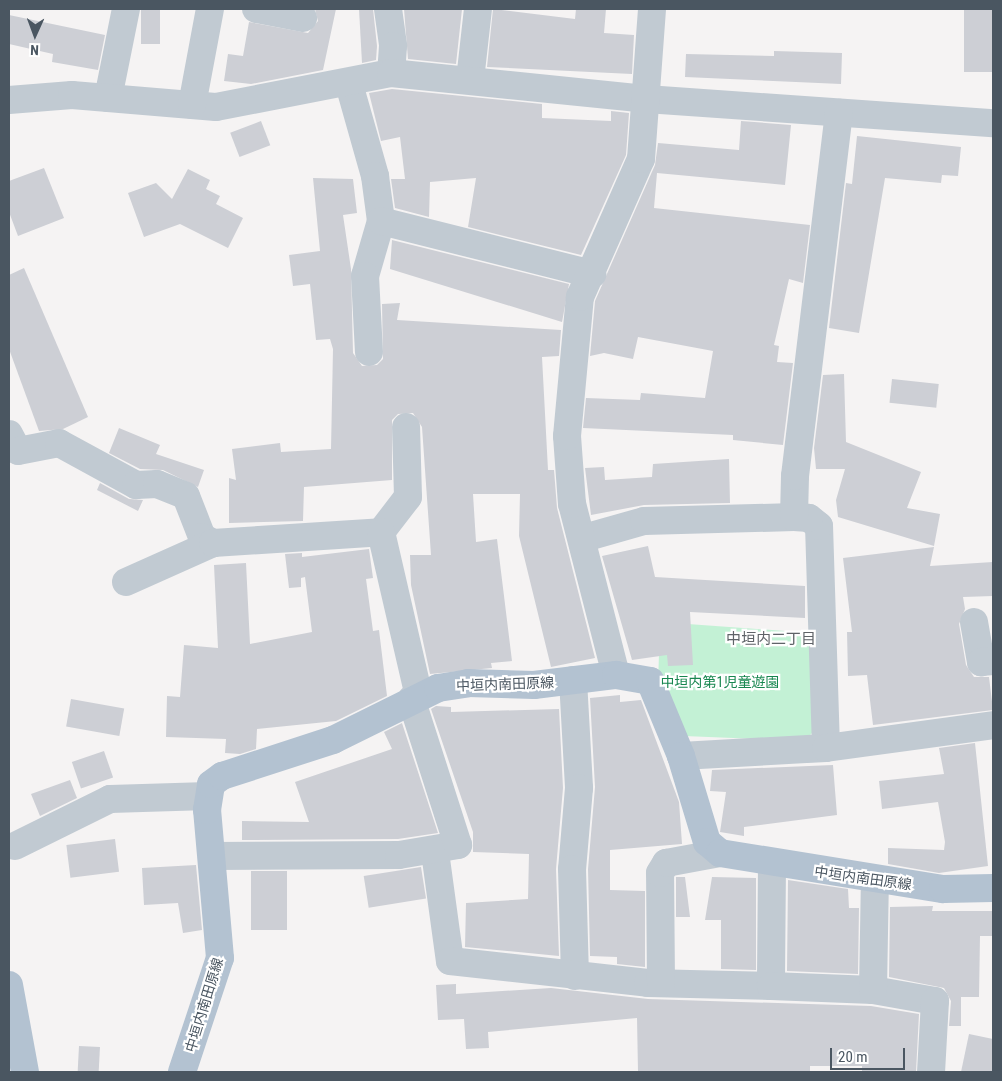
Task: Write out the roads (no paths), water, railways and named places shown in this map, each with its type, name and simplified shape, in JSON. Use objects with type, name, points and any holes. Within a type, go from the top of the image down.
[{"type":"main road","name":"中垣内南田原線","points":[[182,1072],[220,958],[208,796],[211,784],[222,776],[333,740],[415,698],[468,683],[534,685],[616,675],[650,681],[681,756],[707,842],[720,853],[772,864],[943,889],[993,888]]},
{"type":"main road","points":[[9,985],[25,1072]]},
{"type":"street","points":[[108,98],[126,9]]},
{"type":"street","points":[[192,104],[210,9]]},
{"type":"street","points":[[256,9],[302,18]]},
{"type":"street","points":[[388,9],[393,46],[391,74]]},
{"type":"street","points":[[470,80],[478,9]]},
{"type":"street","points":[[616,675],[584,538],[572,504],[567,436],[580,297],[592,274],[641,159],[652,9]]},
{"type":"street","points":[[9,100],[72,95],[216,107],[349,84],[391,74],[470,80],[646,99],[993,123]]},
{"type":"street","points":[[349,84],[375,176],[381,221],[365,276],[369,352]]},
{"type":"street","points":[[794,517],[806,356],[839,113]]},
{"type":"street","points":[[381,221],[592,274]]},
{"type":"street","points":[[212,856],[435,852],[458,845],[415,698],[381,532],[408,496],[406,427]]},
{"type":"street","points":[[9,434],[18,451],[59,443],[136,484],[157,484],[186,496],[202,537],[213,543]]},
{"type":"street","points":[[584,538],[644,521],[794,517],[809,518],[819,526],[826,748]]},
{"type":"street","points":[[126,582],[213,543],[381,532]]},
{"type":"street","points":[[974,622],[981,662],[993,660]]},
{"type":"street","points":[[573,680],[579,788],[572,869],[575,976]]},
{"type":"street","points":[[681,756],[826,748],[993,725]]},
{"type":"street","points":[[16,846],[110,799],[208,796]]},
{"type":"street","points":[[435,852],[450,961],[575,976],[661,983],[873,990],[935,1001],[931,1072]]},
{"type":"street","points":[[661,983],[660,873],[666,863],[720,853]]},
{"type":"street","points":[[770,986],[772,864]]},
{"type":"street","points":[[873,990],[875,879]]},
{"type":"district","name":"中垣内二丁目","points":[[771,640]]},
{"type":"park label","name":"中垣内第1児童遊園","points":[[720,682]]}]
